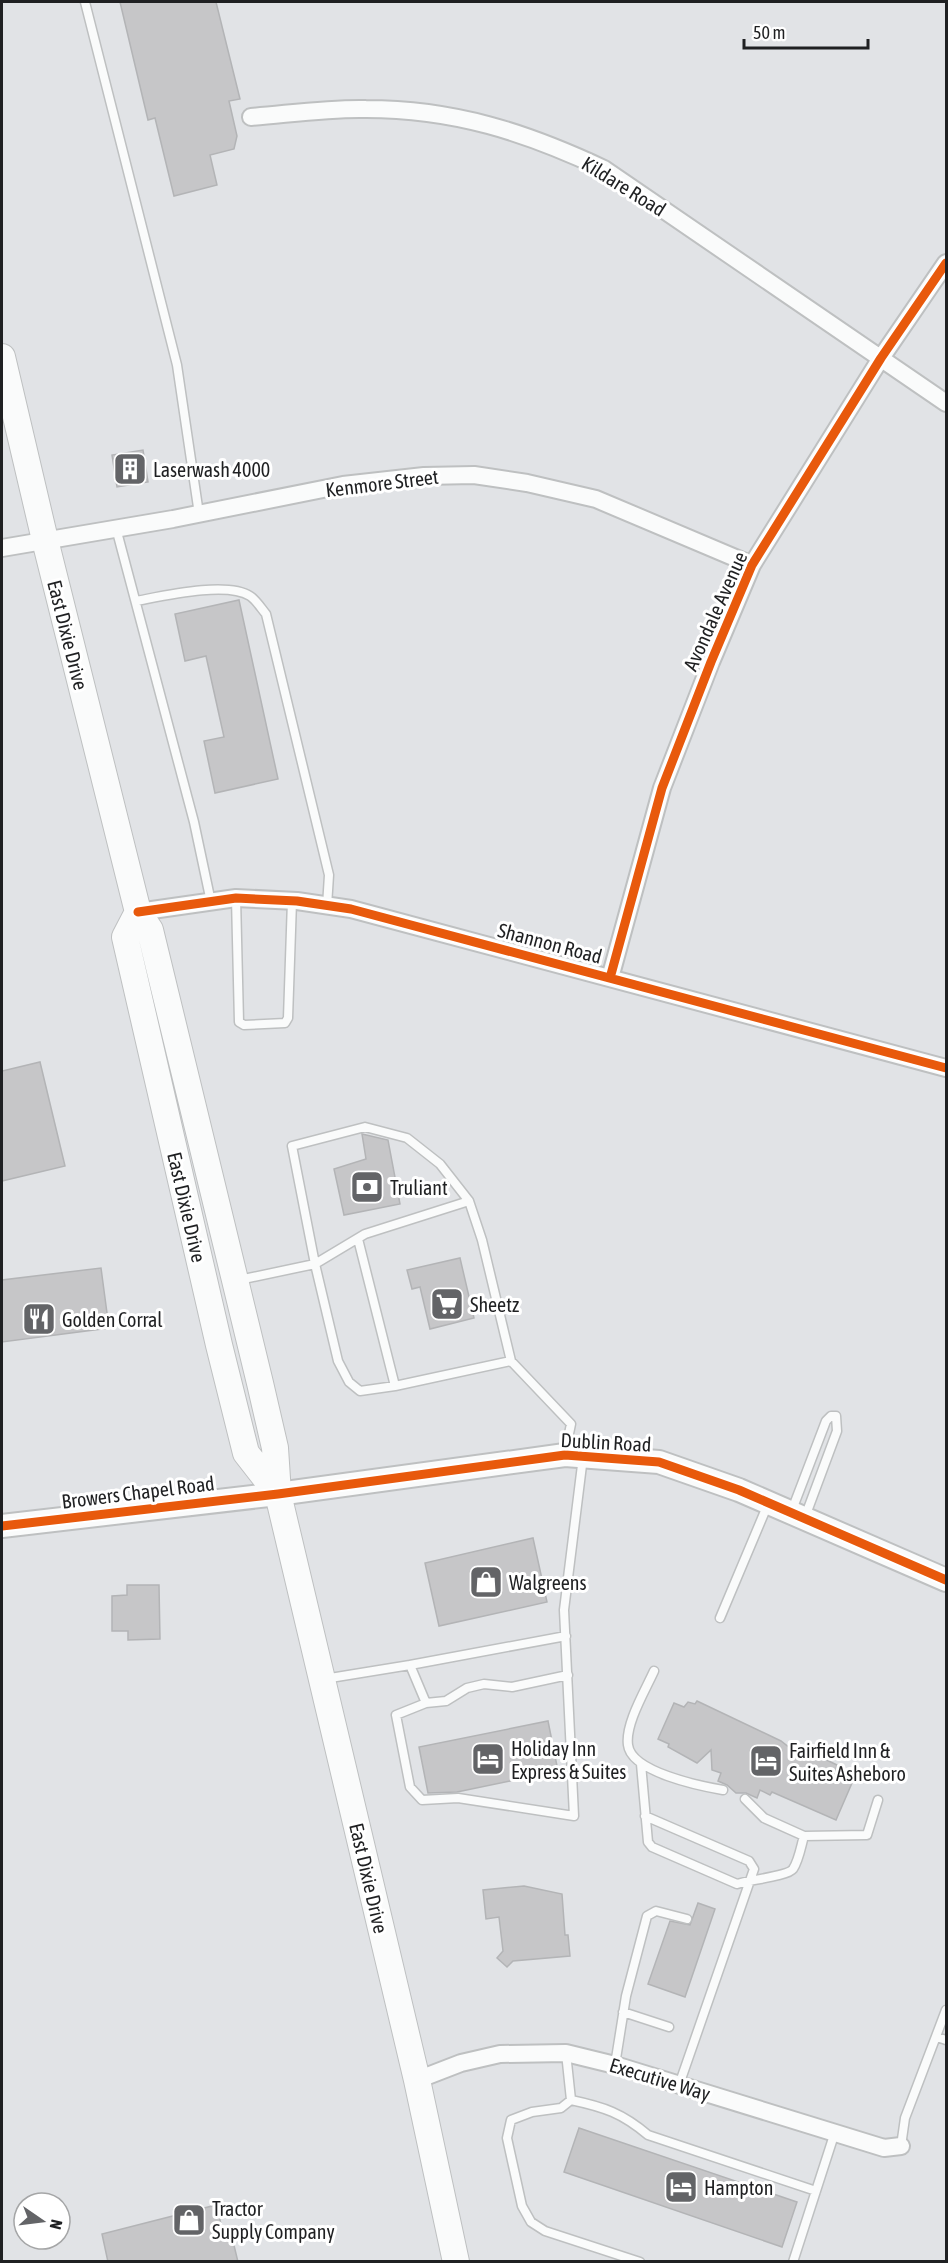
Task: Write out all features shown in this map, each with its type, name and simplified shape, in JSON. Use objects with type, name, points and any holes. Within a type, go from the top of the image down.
[{"type":"main road","name":"East Dixie Drive","points":[[2,357],[138,912],[150,930],[236,1281],[275,1448],[278,1494],[417,2080],[456,2262]]},
{"type":"main road","name":"East Dixie Drive","points":[[138,912],[125,938],[219,1344],[246,1453],[278,1494]]},
{"type":"street","name":"Kildare Road","points":[[251,117],[365,109],[441,114],[516,132],[562,149],[604,169],[946,403]]},
{"type":"street","name":"Avondale Avenue","points":[[610,978],[662,788],[752,565],[881,358],[946,263]]},
{"type":"street","name":"Kenmore Street","points":[[2,548],[199,514],[363,482],[424,476],[474,475],[527,483],[596,499],[752,565]]},
{"type":"street","name":"Shannon Road","points":[[138,912],[236,898],[292,900],[351,909],[946,1068]]},
{"type":"street","name":"Dublin Road","points":[[278,1494],[574,1456],[659,1462],[739,1490],[946,1580]]},
{"type":"street","name":"Browers Chapel Road","points":[[2,1526],[278,1494]]},
{"type":"street","name":"Executive Way","points":[[417,2080],[461,2062],[500,2054],[566,2053],[615,2065],[884,2148],[901,2146]]},
{"type":"lane","points":[[85,2],[177,365],[199,514]]},
{"type":"lane","points":[[116,528],[194,822],[211,902]]},
{"type":"lane","points":[[136,601],[204,590],[238,591],[251,596],[266,614],[329,875],[327,906]]},
{"type":"lane","points":[[236,898],[239,1022],[244,1025],[285,1023],[288,1018],[292,900]]},
{"type":"lane","points":[[511,1361],[395,1386],[360,1391],[349,1382],[338,1361],[315,1264],[292,1146],[365,1127],[407,1138],[440,1164],[469,1201],[482,1240],[511,1361],[571,1424],[574,1456],[564,1610],[568,1675],[574,1816],[458,1798],[422,1800],[410,1787],[396,1715],[426,1702],[446,1701],[467,1688],[484,1684],[512,1687],[568,1675]]},
{"type":"lane","points":[[236,1281],[315,1264],[365,1234],[469,1201]]},
{"type":"lane","points":[[358,1239],[395,1386]]},
{"type":"lane","points":[[831,1416],[836,1416],[837,1431],[797,1516],[826,1421],[831,1416]]},
{"type":"lane","points":[[720,1617],[769,1504]]},
{"type":"lane","points":[[322,1679],[566,1636]]},
{"type":"lane","points":[[410,1665],[426,1702]]},
{"type":"lane","points":[[654,1671],[629,1729],[628,1746],[632,1757],[641,1764],[696,1785],[723,1790]]},
{"type":"lane","points":[[641,1764],[648,1842],[652,1846],[737,1884],[751,1879],[785,1875],[793,1870],[804,1836]]},
{"type":"lane","points":[[745,1799],[764,1818],[804,1836],[867,1835],[878,1800]]},
{"type":"lane","points":[[645,1816],[749,1861],[754,1869],[679,2085]]},
{"type":"lane","points":[[615,2065],[623,2012],[647,1916],[656,1911],[687,1919]]},
{"type":"lane","points":[[901,2146],[905,2118],[946,2010]]},
{"type":"lane","points":[[623,2012],[669,2027]]},
{"type":"lane","points":[[937,2037],[946,2040]]},
{"type":"lane","points":[[566,2053],[571,2100]]},
{"type":"lane","points":[[571,2100],[594,2105],[627,2118],[648,2135],[816,2191]]},
{"type":"lane","points":[[571,2100],[561,2108],[532,2112],[511,2120],[507,2138],[522,2206],[531,2222],[545,2231],[640,2262]]},
{"type":"lane","points":[[793,2262],[835,2132]]},
{"type":"building","points":[[120,2],[216,2],[240,99],[229,101],[237,136],[234,149],[210,155],[217,185],[174,196],[155,118],[148,120]]},
{"type":"building","name":"Laserwash 4000","points":[[143,450],[148,482],[117,487],[112,455]]},
{"type":"building","points":[[239,600],[278,779],[215,793],[204,741],[224,737],[206,656],[185,661],[175,614]]},
{"type":"building","points":[[40,1062],[65,1166],[2,1181],[2,1071]]},
{"type":"building","name":"Truliant","points":[[362,1134],[388,1140],[400,1204],[344,1215],[334,1169],[366,1159]]},
{"type":"building","name":"Sheetz","points":[[460,1258],[474,1318],[430,1329],[420,1287],[412,1289],[407,1270]]},
{"type":"building","points":[[101,1268],[109,1328],[2,1342],[2,1280]]},
{"type":"building","name":"Walgreens","points":[[533,1538],[547,1602],[439,1626],[425,1563]]},
{"type":"building","points":[[127,1585],[159,1585],[160,1639],[128,1640],[128,1631],[112,1631],[112,1596],[127,1595]]},
{"type":"building","name":"Fairfield Inn & Suites Asheboro","points":[[697,1701],[781,1741],[790,1748],[812,1757],[814,1754],[837,1765],[836,1770],[843,1773],[842,1777],[852,1783],[836,1820],[772,1792],[770,1795],[760,1790],[757,1798],[746,1793],[736,1793],[718,1781],[721,1773],[712,1770],[711,1750],[697,1763],[658,1739],[674,1703],[684,1707],[688,1702],[695,1704]]},
{"type":"building","name":"Holiday Inn Express & Suites","points":[[548,1721],[558,1771],[457,1792],[428,1793],[419,1747]]},
{"type":"building","points":[[524,1886],[562,1894],[565,1935],[568,1935],[570,1956],[513,1961],[507,1967],[497,1958],[503,1951],[499,1917],[486,1919],[483,1890]]},
{"type":"building","points":[[698,1903],[715,1909],[685,1997],[648,1984],[670,1921],[690,1925]]},
{"type":"building","name":"Hampton","points":[[579,2128],[797,2202],[782,2247],[564,2172]]},
{"type":"building","name":"Tractor Supply Company","points":[[216,2205],[225,2239],[232,2237],[238,2262],[108,2262],[102,2234]]},
{"type":"cycle path","points":[[610,978],[662,788],[752,565],[881,358],[946,263]]},
{"type":"cycle path","points":[[138,912],[236,898],[297,901],[351,909],[946,1068]]},
{"type":"cycle path","points":[[2,1526],[278,1494],[565,1455],[659,1462],[739,1490],[946,1580]]},
{"type":"place","name":"Laserwash 4000","points":[[130,469]]},
{"type":"place","name":"Truliant","points":[[367,1187]]},
{"type":"place","name":"Sheetz","points":[[447,1304]]},
{"type":"place","name":"Golden Corral","points":[[39,1319]]},
{"type":"place","name":"Walgreens","points":[[486,1582]]},
{"type":"place","name":"Holiday Inn Express & Suites","points":[[488,1759]]},
{"type":"place","name":"Fairfield Inn & Suites Asheboro","points":[[766,1761]]},
{"type":"place","name":"Hampton","points":[[681,2187]]},
{"type":"place","name":"Tractor Supply Company","points":[[189,2220]]}]
